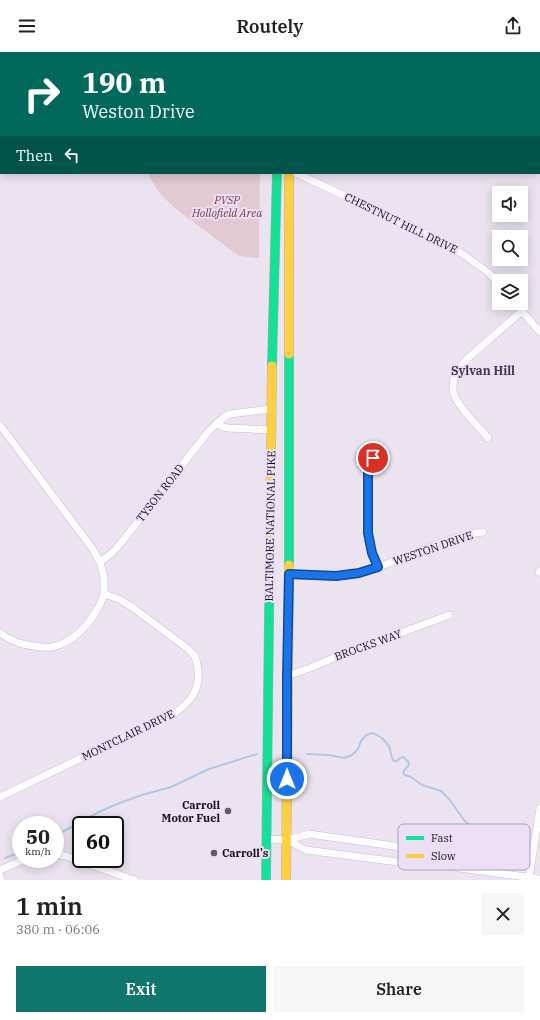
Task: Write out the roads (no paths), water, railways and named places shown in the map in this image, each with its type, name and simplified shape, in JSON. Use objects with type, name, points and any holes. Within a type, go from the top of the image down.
[{"type":"main road","name":"BALTIMORE NATIONAL PIKE","points":[[266,880],[271,408],[277,174]]},
{"type":"main road","name":"BALTIMORE NATIONAL PIKE","points":[[286,880],[289,574],[289,174]]},
{"type":"street","name":"CHESTNUT HILL DRIVE","points":[[298,174],[430,236],[462,253],[492,277]]},
{"type":"street","points":[[488,438],[457,401],[453,384],[455,374],[467,359],[522,311],[540,332]]},
{"type":"street","name":"TYSON ROAD","points":[[100,562],[112,553],[121,543],[208,432],[217,423],[230,414],[271,408]]},
{"type":"street","points":[[217,423],[228,428],[271,430]]},
{"type":"street","points":[[0,425],[92,548],[100,562],[104,577],[104,594],[99,607],[85,627],[65,642],[53,647],[29,646],[19,644],[0,633]]},
{"type":"street","points":[[377,451],[368,472],[368,533],[372,553],[378,567]]},
{"type":"street","name":"WESTON DRIVE","points":[[289,574],[336,576],[359,573],[454,538],[483,532]]},
{"type":"street","name":"MONTCLAIR DRIVE","points":[[0,797],[173,714],[182,708],[194,694],[197,686],[197,664],[194,656],[187,648],[132,607],[119,599],[104,594]]},
{"type":"street","name":"BROCKS WAY","points":[[287,676],[449,616]]},
{"type":"street","points":[[529,878],[537,852],[540,808]]},
{"type":"street","points":[[267,839],[287,840],[309,834],[398,848]]},
{"type":"street","points":[[287,840],[306,850],[398,862]]},
{"type":"street","points":[[64,856],[135,880]]},
{"type":"street","points":[[0,870],[12,865]]},
{"type":"street","points":[[474,870],[540,879]]},
{"type":"street","points":[[0,876],[1,880]]},
{"type":"waterway","points":[[307,754],[329,755],[344,758],[352,755],[358,749],[361,741],[366,735],[373,733],[382,738],[389,746],[394,761],[404,757],[409,763],[403,772],[405,775],[411,777],[422,785],[441,791],[469,824]]},
{"type":"waterway","points":[[64,831],[117,804],[171,787],[209,769],[257,754]]},
{"type":"waterway","points":[[5,858],[12,855]]},
{"type":"place","name":"Carroll Motor Fuel","points":[[228,811]]},
{"type":"place","name":"Carroll's","points":[[214,853]]},
{"type":"district","name":"Sylvan Hill","points":[[483,371]]},
{"type":"park label","name":"PVSP Hollofield Area","points":[[227,206]]}]
